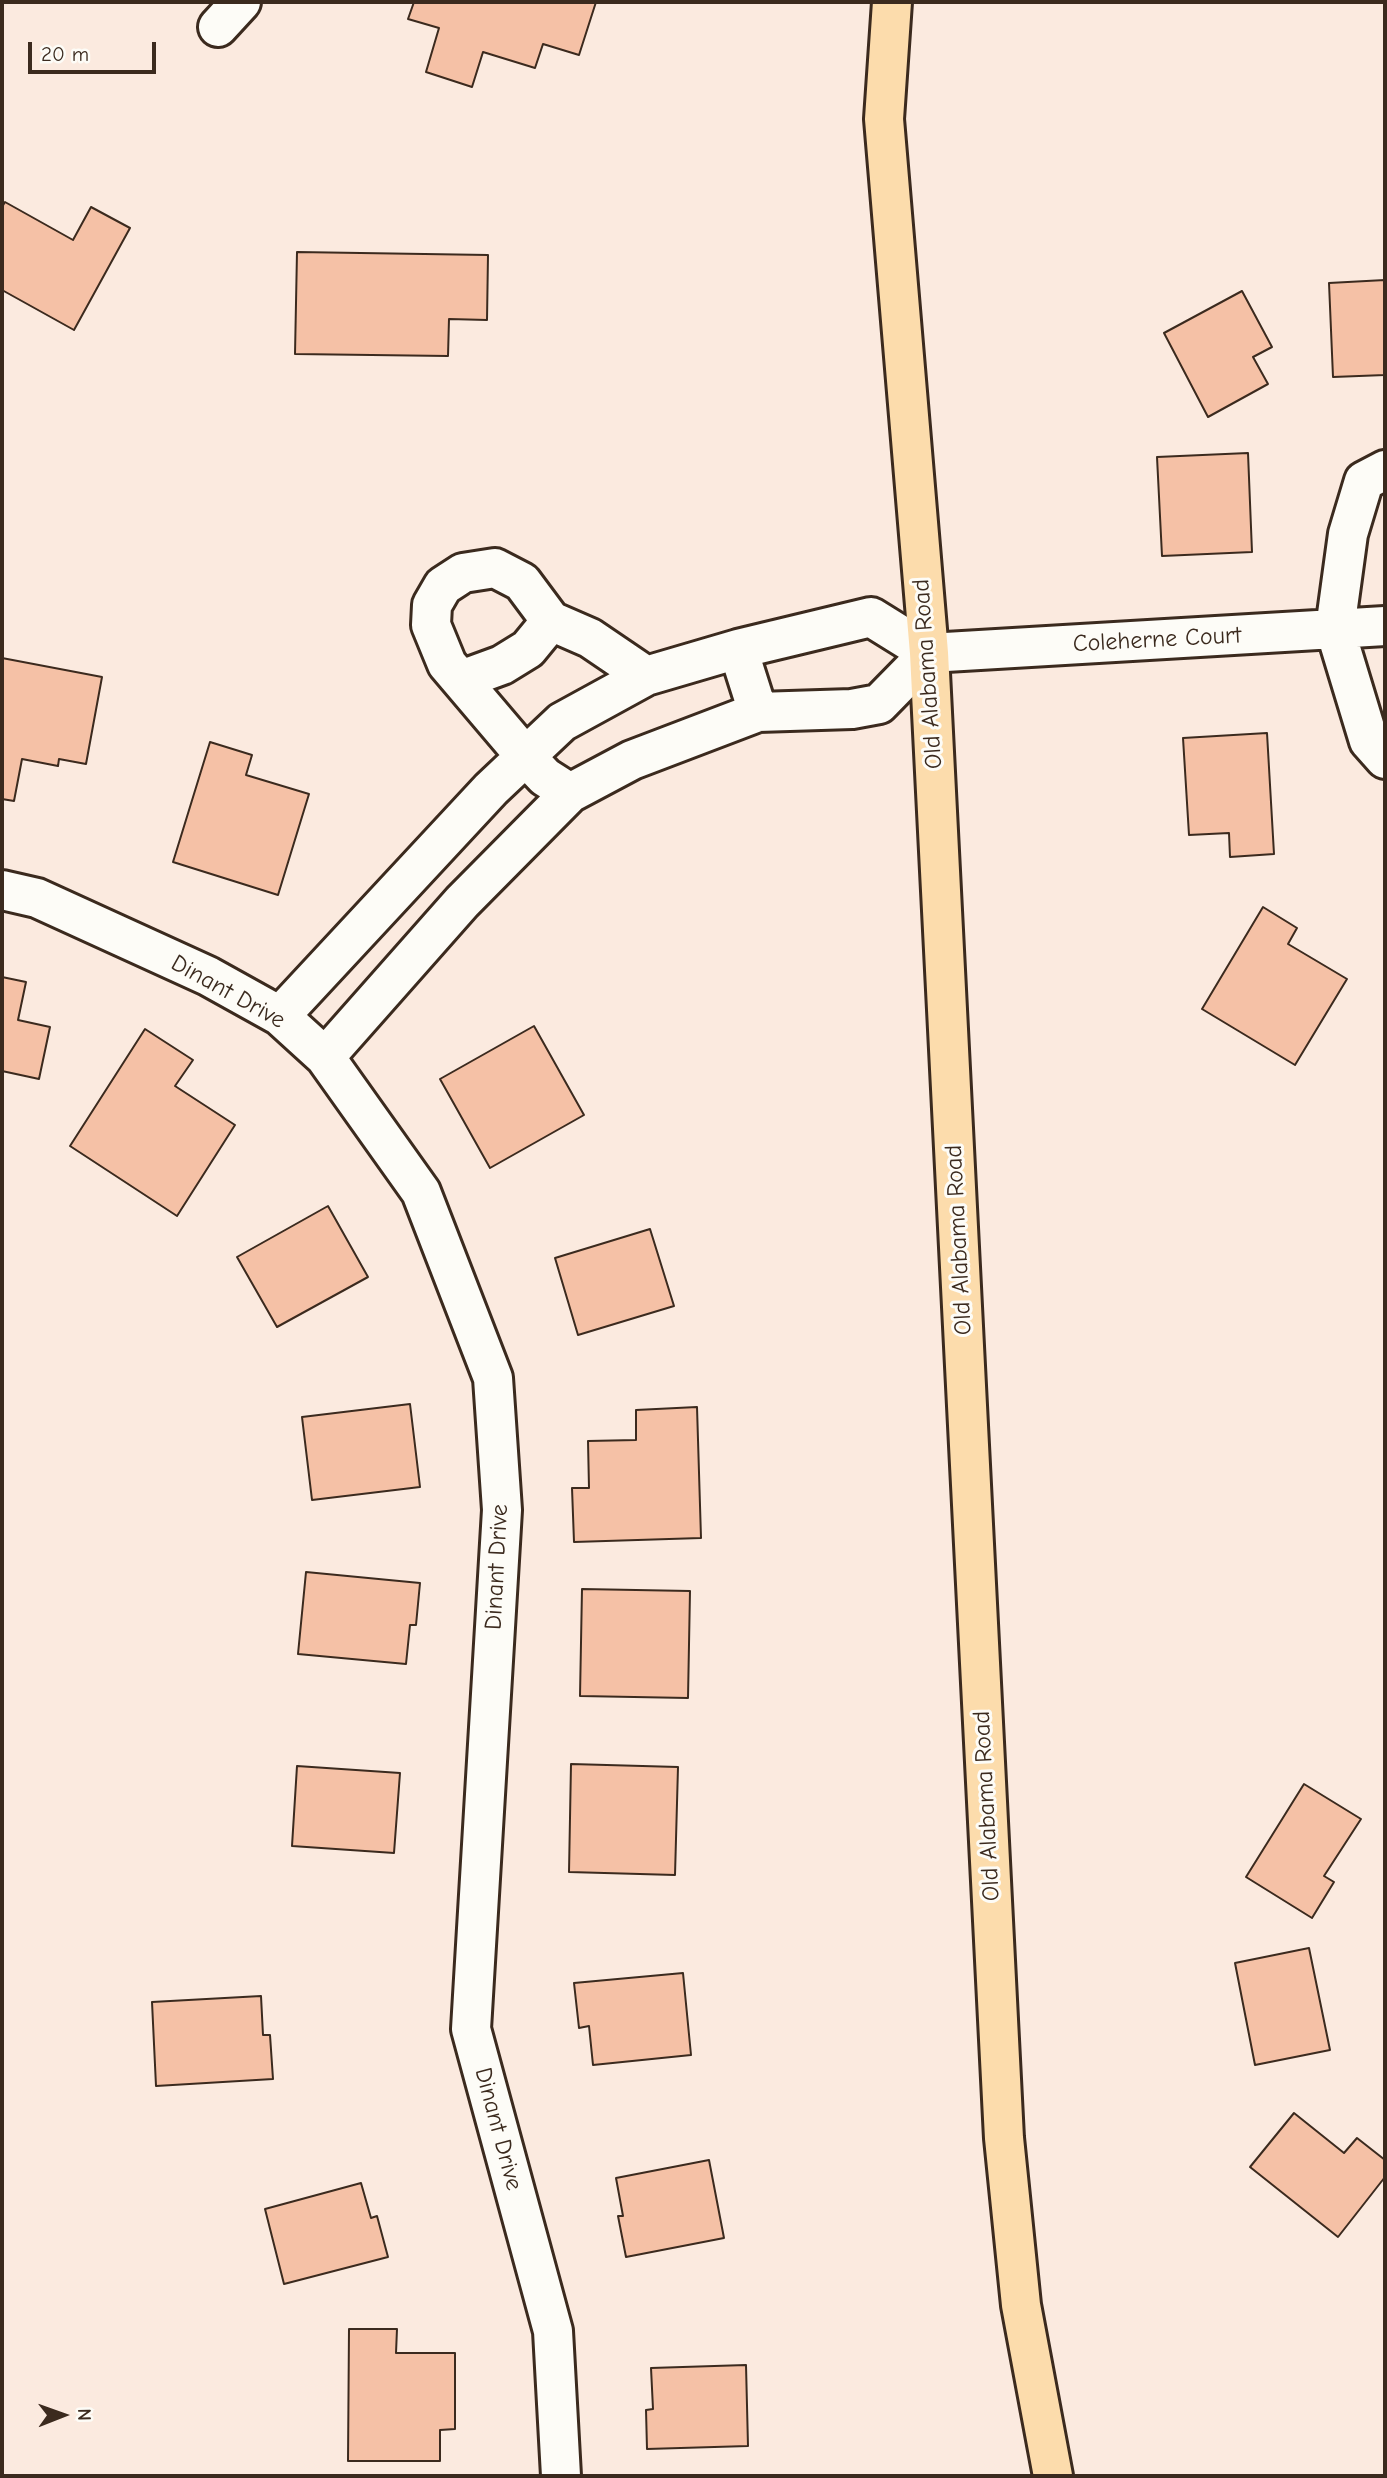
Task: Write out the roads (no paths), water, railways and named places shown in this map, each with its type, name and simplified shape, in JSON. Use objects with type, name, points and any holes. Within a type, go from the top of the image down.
[{"type":"main road","name":"Old Alabama Road","points":[[892,2],[884,119],[929,653],[1004,2138],[1021,2305],[1053,2476]]},
{"type":"street","points":[[1385,470],[1364,481],[1348,534],[1335,629],[1370,741],[1385,759]]},
{"type":"street","points":[[570,793],[545,777],[447,664],[431,625],[432,605],[443,586],[463,573],[495,568],[522,582],[551,621],[590,638],[646,676]]},
{"type":"street","points":[[280,1016],[491,789],[562,722],[646,676],[738,649],[871,617],[929,653],[879,704],[852,709],[758,712],[632,760],[570,793],[462,902],[325,1057]]},
{"type":"street","points":[[461,680],[502,665],[528,649],[551,621]]},
{"type":"street","name":"Coleherne Court","points":[[929,653],[1385,626]]},
{"type":"street","points":[[738,649],[758,712]]},
{"type":"street","name":"Dinant Drive","points":[[2,890],[37,898],[208,976],[280,1016],[325,1057],[421,1192],[493,1378],[502,1510],[471,2029],[553,2331],[561,2476]]}]
